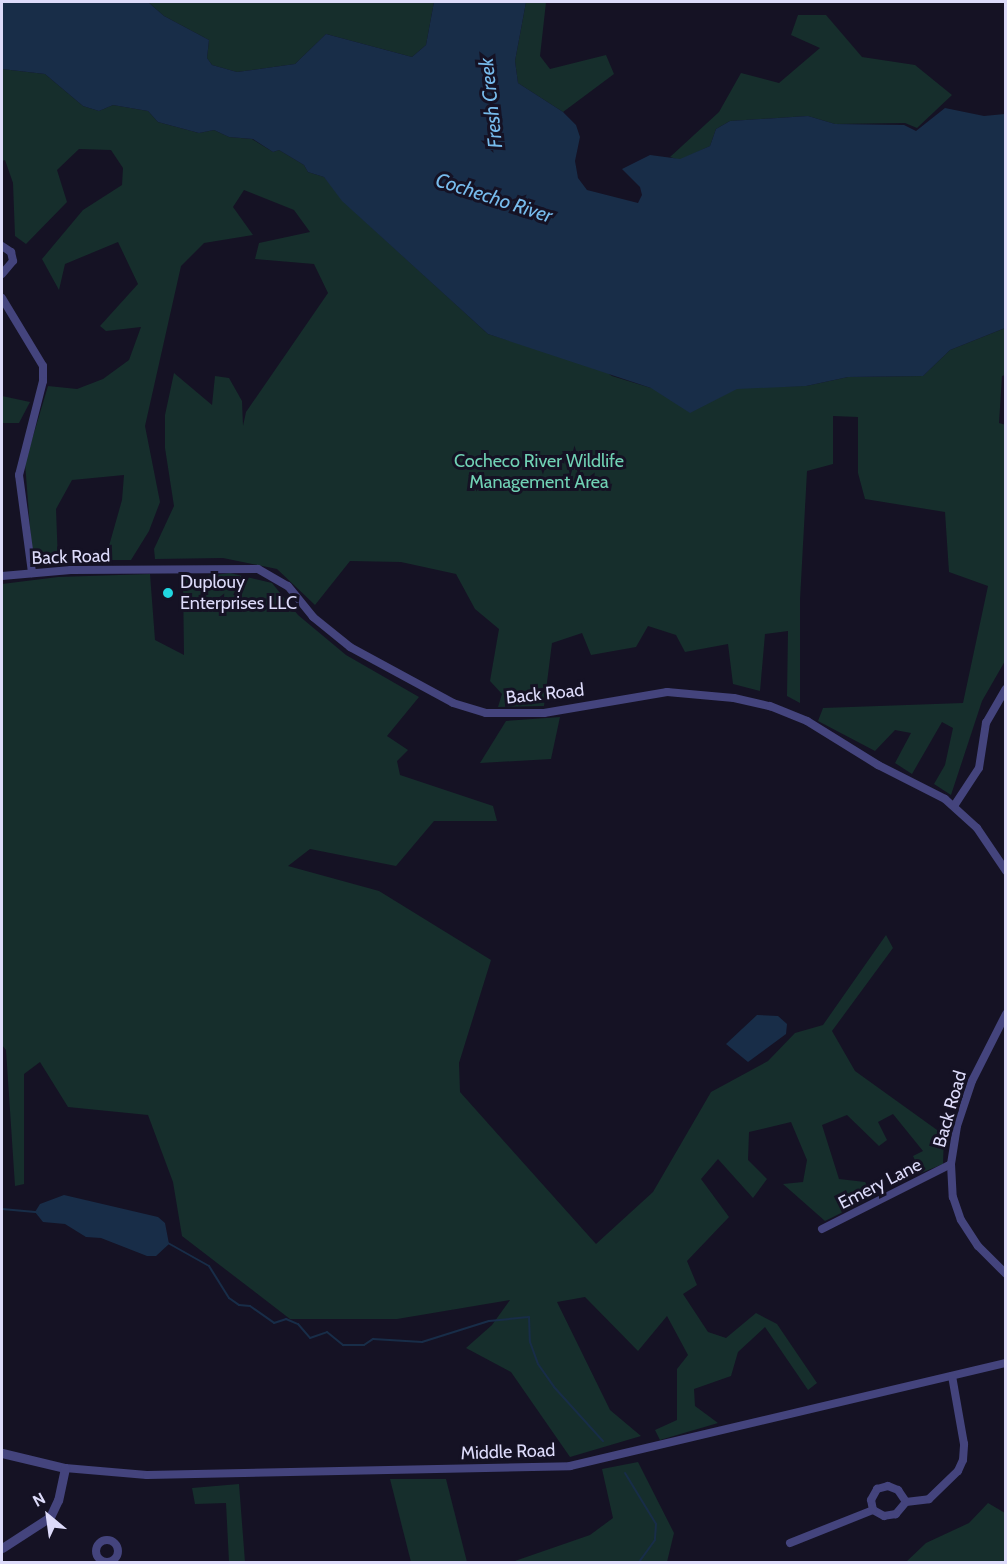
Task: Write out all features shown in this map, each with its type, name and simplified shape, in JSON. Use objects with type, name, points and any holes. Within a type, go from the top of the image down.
[{"type":"street","points":[[2,246],[11,252],[13,261],[2,274]]},
{"type":"street","points":[[2,298],[44,366],[43,381],[19,475],[32,573]]},
{"type":"street","name":"Back Road","points":[[2,576],[32,573],[258,569],[280,579],[313,617],[350,647],[419,687],[470,709],[504,715],[544,713],[667,692],[750,701],[807,721],[954,806],[977,828],[1005,871]]},
{"type":"street","points":[[954,806],[979,768],[986,723],[1005,689]]},
{"type":"street","name":"Back Road","points":[[1005,1014],[972,1081],[957,1126],[951,1164],[953,1197],[961,1220],[978,1246],[1005,1274]]},
{"type":"street","name":"Emery Lane","points":[[822,1229],[951,1164]]},
{"type":"street","name":"Middle Road","points":[[2,1453],[65,1468],[98,1473],[170,1475],[553,1468],[618,1457],[1005,1363]]},
{"type":"street","points":[[790,1543],[873,1510],[892,1516],[906,1502],[933,1496],[958,1471],[963,1460],[964,1444],[952,1376]]},
{"type":"street","points":[[2,1548],[50,1517],[58,1500],[65,1468]]},
{"type":"street","points":[[873,1510],[873,1494],[884,1486],[895,1488],[906,1502]]},
{"type":"green space","points":[[148,2],[434,2],[426,45],[412,57],[326,34],[295,64],[237,72],[212,65],[207,58],[209,40],[164,16]]},
{"type":"green space","points":[[526,2],[546,2],[540,56],[550,69],[606,55],[614,74],[563,112],[518,83],[515,61]]},
{"type":"green space","points":[[798,15],[826,15],[862,57],[915,65],[952,95],[917,128],[905,123],[835,124],[808,116],[730,121],[716,129],[710,146],[680,160],[670,157],[719,112],[741,73],[779,83],[820,48],[791,35]]},
{"type":"green space","name":"Cocheco River Wildlife Management Area","points":[[2,69],[45,74],[83,106],[99,111],[113,105],[148,111],[158,122],[199,133],[214,130],[229,137],[252,139],[273,152],[279,150],[304,165],[308,172],[324,177],[357,214],[488,334],[600,368],[612,376],[651,388],[806,386],[848,377],[923,376],[950,350],[1005,328],[1005,375],[1002,376],[999,423],[1006,425],[1005,661],[982,701],[951,795],[934,784],[945,765],[953,728],[942,722],[912,774],[895,763],[911,733],[895,730],[875,751],[818,721],[823,708],[963,703],[988,586],[949,572],[945,512],[865,499],[858,473],[858,417],[833,416],[833,464],[807,471],[800,600],[800,703],[787,696],[788,631],[765,634],[760,691],[733,684],[728,644],[685,652],[676,635],[648,626],[636,647],[591,655],[582,633],[552,643],[544,706],[498,707],[502,694],[490,681],[499,629],[475,609],[456,574],[401,562],[350,561],[315,605],[277,569],[223,558],[155,559],[154,549],[174,506],[165,448],[165,415],[174,373],[212,405],[215,376],[229,378],[242,401],[243,426],[246,412],[328,293],[314,264],[255,259],[259,243],[310,232],[294,210],[244,190],[233,207],[253,235],[204,243],[181,266],[145,426],[160,502],[149,531],[131,560],[105,560],[122,500],[124,475],[72,480],[56,509],[58,562],[33,566],[25,463],[48,386],[77,389],[103,379],[129,360],[141,327],[106,331],[100,326],[138,284],[118,242],[65,264],[59,290],[42,259],[83,210],[122,185],[123,168],[111,150],[79,149],[57,170],[67,202],[26,244],[15,236],[13,183],[5,160],[2,161]]},
{"type":"green space","points":[[2,396],[30,402],[19,423],[2,423]]},
{"type":"green space","points":[[230,573],[272,583],[298,615],[346,655],[419,697],[387,736],[408,750],[397,761],[400,775],[493,806],[497,821],[434,821],[396,866],[310,849],[288,866],[379,891],[491,960],[459,1063],[460,1092],[596,1244],[653,1192],[711,1092],[768,1061],[795,1033],[823,1025],[886,935],[893,948],[832,1031],[855,1071],[944,1135],[943,1164],[921,1173],[913,1156],[923,1151],[893,1114],[878,1122],[887,1140],[879,1146],[847,1115],[822,1125],[839,1179],[865,1182],[875,1196],[825,1221],[783,1184],[803,1182],[807,1160],[791,1122],[749,1132],[748,1160],[767,1179],[753,1198],[718,1159],[701,1179],[729,1217],[687,1261],[697,1285],[683,1294],[708,1332],[726,1338],[756,1313],[777,1324],[817,1383],[808,1390],[765,1327],[738,1352],[731,1376],[694,1389],[695,1406],[718,1423],[660,1440],[655,1430],[677,1420],[677,1369],[688,1355],[667,1316],[638,1351],[585,1297],[557,1302],[610,1410],[641,1436],[570,1457],[511,1372],[466,1348],[492,1325],[510,1300],[397,1319],[290,1319],[182,1236],[173,1182],[148,1115],[68,1107],[40,1062],[24,1074],[24,1184],[15,1186],[6,1050],[2,1045],[2,584],[58,577],[150,574],[155,640],[184,655],[183,579]]},
{"type":"green space","points":[[560,717],[551,759],[480,763],[506,721]]},
{"type":"green space","points":[[638,1462],[674,1533],[667,1562],[512,1562],[590,1535],[613,1518],[602,1469]]},
{"type":"green space","points":[[390,1479],[446,1479],[467,1562],[411,1562]]},
{"type":"green space","points":[[239,1484],[245,1562],[229,1562],[226,1503],[195,1504],[192,1488]]},
{"type":"green space","points":[[988,1503],[1005,1513],[1005,1562],[906,1562],[926,1543],[969,1523]]},
{"type":"water","points":[[2,2],[148,2],[164,16],[209,40],[207,58],[212,65],[237,72],[295,64],[326,34],[412,57],[426,45],[434,2],[526,2],[515,61],[518,83],[563,112],[576,125],[580,137],[575,161],[578,178],[587,190],[638,203],[642,195],[640,187],[622,169],[650,155],[680,159],[710,146],[716,129],[730,121],[808,116],[835,124],[904,125],[916,131],[945,108],[984,116],[1005,114],[1005,328],[950,350],[923,376],[848,377],[806,386],[737,389],[690,413],[651,388],[488,334],[342,201],[324,177],[308,172],[304,165],[279,150],[273,152],[253,139],[229,137],[214,130],[199,133],[158,122],[148,111],[113,105],[99,111],[83,106],[45,74],[2,69]]},
{"type":"water","points":[[757,1015],[778,1016],[787,1024],[786,1034],[748,1062],[726,1044]]},
{"type":"water","points":[[64,1195],[158,1217],[165,1223],[169,1244],[156,1256],[147,1256],[101,1238],[86,1237],[65,1224],[43,1222],[35,1212],[40,1204]]},
{"type":"waterway","points":[[2,1209],[38,1212]]},
{"type":"waterway","points":[[168,1243],[209,1266],[229,1298],[239,1305],[250,1306],[274,1323],[286,1319],[298,1324],[310,1338],[327,1332],[343,1345],[364,1345],[373,1339],[422,1342],[489,1321],[529,1317],[530,1342],[538,1364],[554,1387],[603,1441]]},
{"type":"waterway","points":[[625,1473],[656,1524],[655,1540],[639,1562]]},
{"type":"place","name":"Duplouy Enterprises LLC","points":[[168,593]]},
{"type":"water label","name":"Fresh Creek","points":[[491,103]]},
{"type":"water label","name":"Cochecho River","points":[[494,198]]}]
